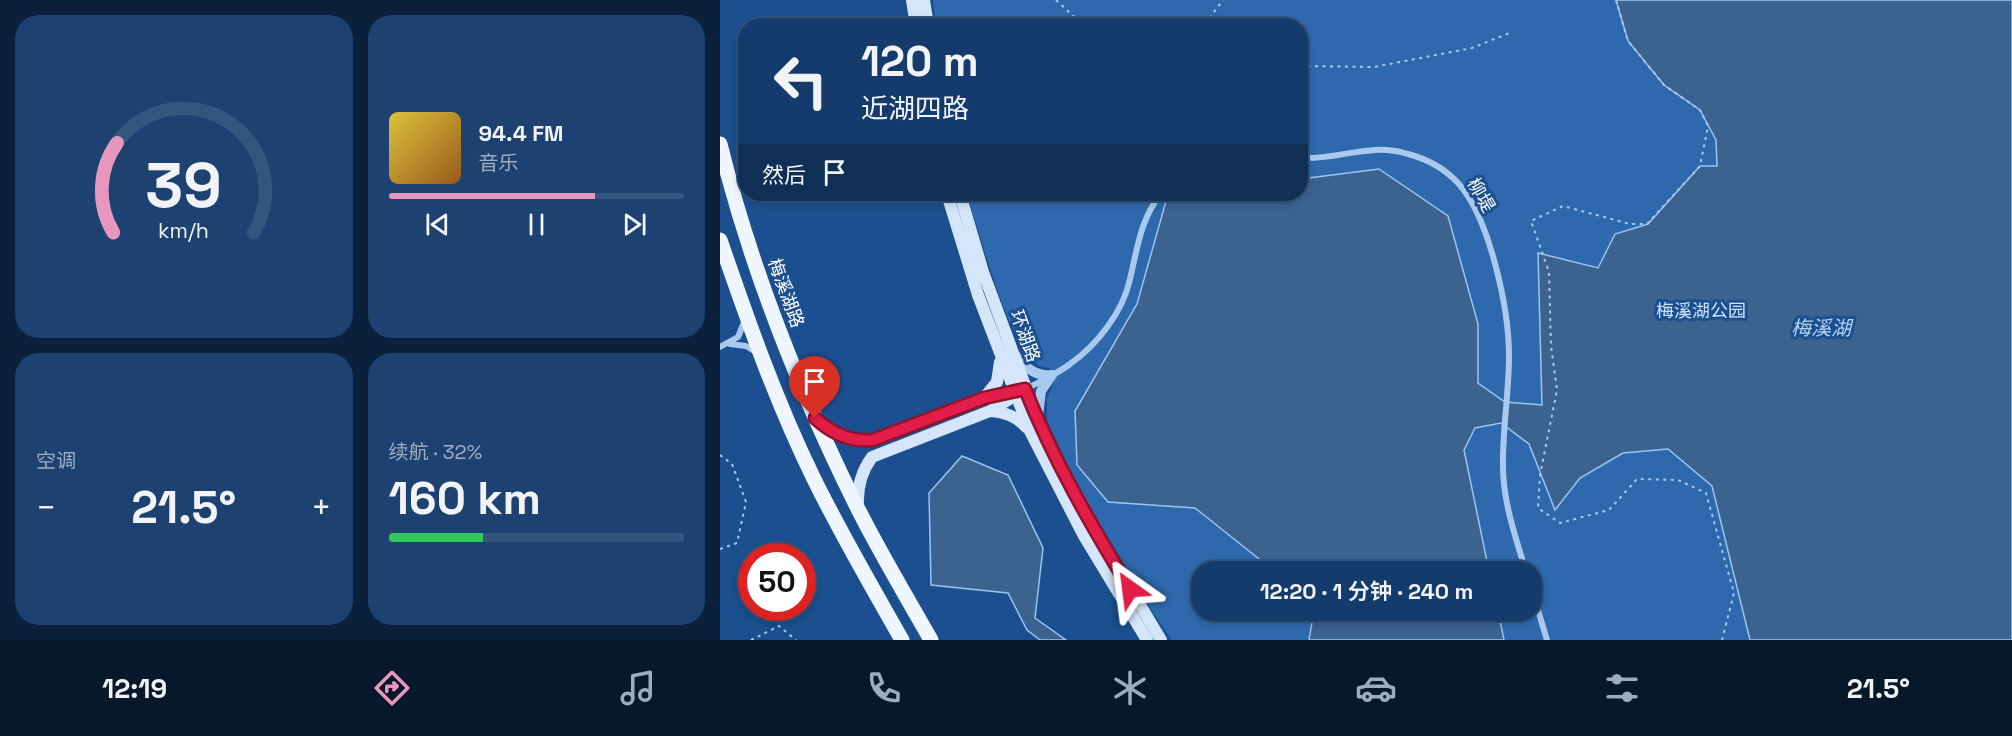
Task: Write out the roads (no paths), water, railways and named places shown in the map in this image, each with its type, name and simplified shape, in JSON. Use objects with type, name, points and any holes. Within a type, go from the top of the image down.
[{"type":"main road","points":[[915,1],[916,18]]},
{"type":"main road","points":[[915,1],[924,18]]},
{"type":"main road","name":"梅溪湖路","points":[[720,144],[769,307],[815,418],[858,508],[932,640]]},
{"type":"main road","name":"环湖路","points":[[949,201],[964,252],[1004,350]]},
{"type":"main road","name":"环湖路","points":[[962,201],[1018,392],[1084,536],[1147,640]]},
{"type":"main road","points":[[720,240],[760,355],[786,419],[814,480],[900,638]]},
{"type":"main road","points":[[984,398],[997,382],[1004,350]]},
{"type":"main road","points":[[815,418],[831,431],[843,436],[862,441],[873,440],[984,398],[1018,392]]},
{"type":"main road","points":[[858,508],[857,495],[862,474],[872,457],[990,411],[1018,392]]},
{"type":"main road","points":[[990,411],[1008,414],[1034,427]]},
{"type":"main road","name":"环湖路","points":[[1034,427],[1161,640]]},
{"type":"street","name":"柳堤","points":[[1308,158],[1325,158],[1376,148],[1390,149],[1429,162],[1445,171],[1466,193],[1487,238],[1506,312],[1509,359],[1503,470],[1506,495],[1523,561]]},
{"type":"street","points":[[1018,392],[1071,364],[1089,349],[1113,317],[1130,283],[1144,224],[1155,201]]},
{"type":"street","points":[[723,345],[733,341],[741,332],[745,312]]},
{"type":"street","points":[[723,345],[734,343],[746,346],[760,355]]},
{"type":"street","points":[[1004,350],[1017,358],[1030,371],[1045,376],[1052,375]]},
{"type":"street","points":[[1034,427],[1041,392],[1052,375]]},
{"type":"street","points":[[1541,621],[1546,640]]},
{"type":"water","name":"梅溪湖","points":[[1616,0],[2012,0],[2012,640],[1750,640],[1712,486],[1668,449],[1623,453],[1580,478],[1555,510],[1529,444],[1501,423],[1475,428],[1464,450],[1487,561],[1261,561],[1195,508],[1108,502],[1077,465],[1075,411],[1137,304],[1166,201],[1308,201],[1308,178],[1379,169],[1448,216],[1478,324],[1478,383],[1505,402],[1542,405],[1538,253],[1598,268],[1615,234],[1648,224],[1700,166],[1717,166],[1716,140],[1700,110],[1664,85],[1628,41]]},
{"type":"water","points":[[962,456],[1008,475],[1043,548],[1035,618],[1066,640],[1040,640],[1027,630],[1008,593],[931,585],[929,493]]},
{"type":"water","points":[[1312,621],[1500,621],[1504,640],[1309,640]]},
{"type":"park label","name":"梅溪湖公园","points":[[1701,311]]}]
